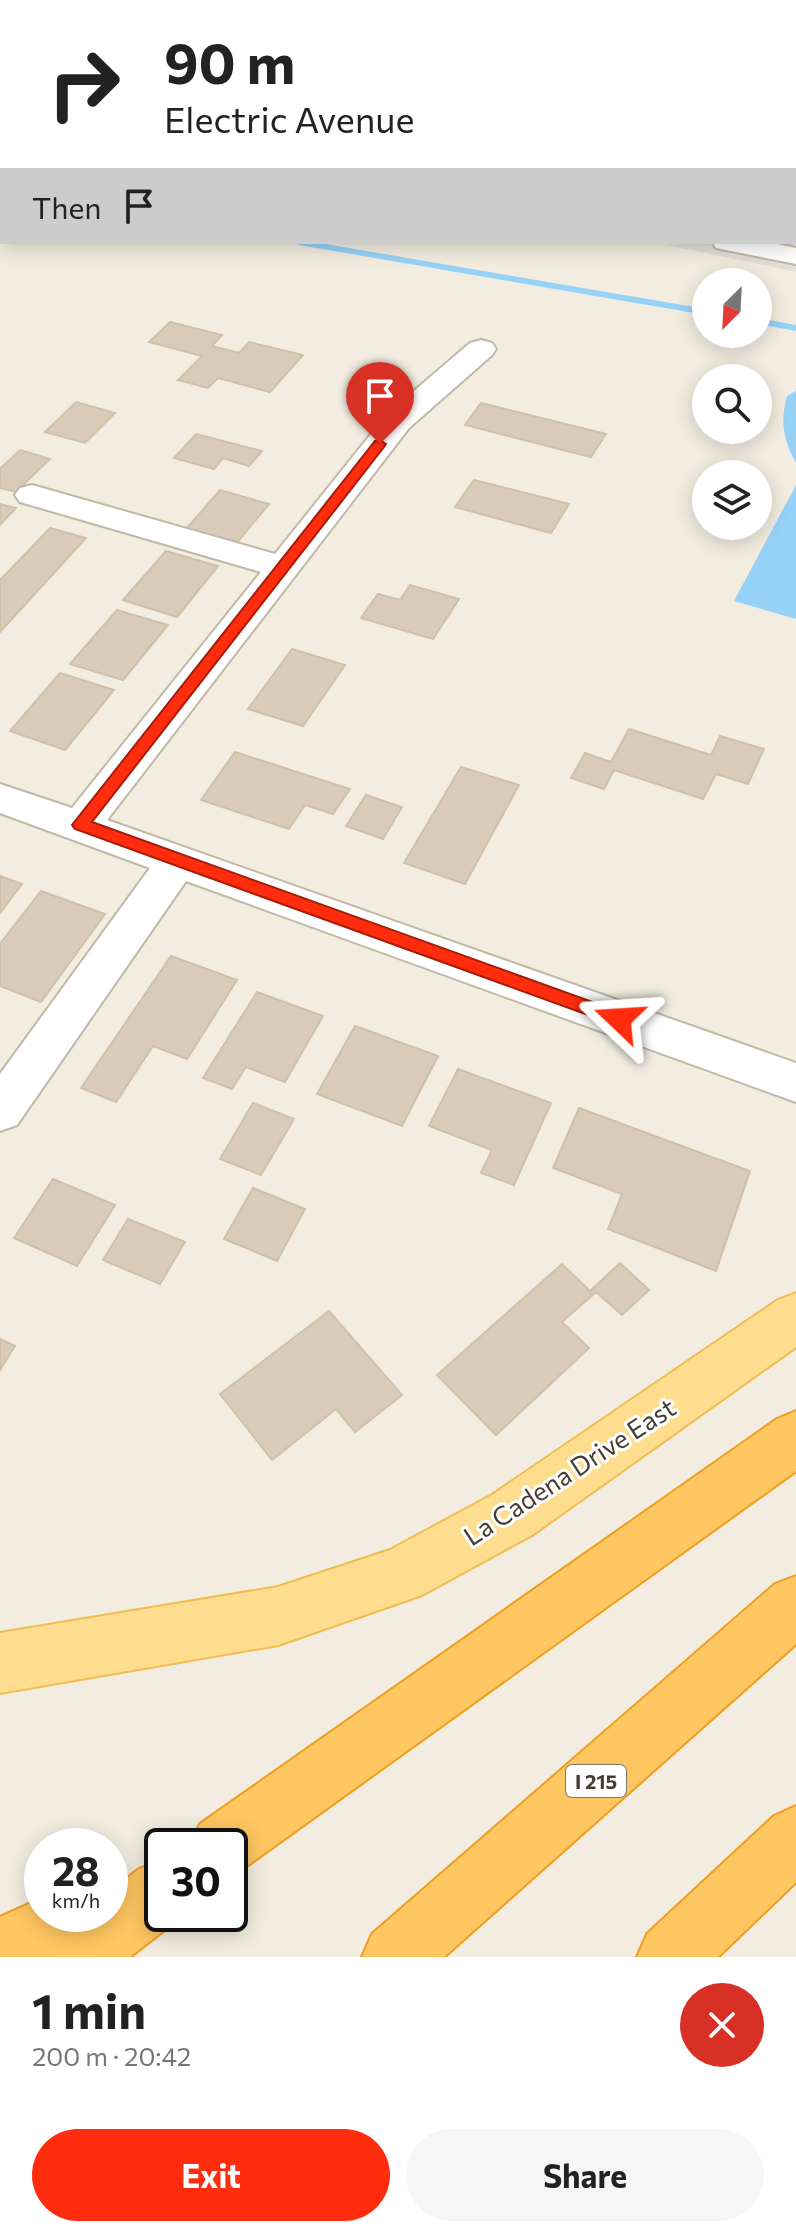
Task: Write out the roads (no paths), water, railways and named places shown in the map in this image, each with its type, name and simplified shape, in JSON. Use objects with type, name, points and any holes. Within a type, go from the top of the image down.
[{"type":"highway","points":[[247,1828],[796,1438]]},
{"type":"highway","name":"I 215","points":[[395,1957],[796,1605]]},
{"type":"highway","points":[[670,1957],[796,1838]]},
{"type":"highway","points":[[77,1957],[144,1906]]},
{"type":"highway","points":[[0,1951],[42,1932]]},
{"type":"main road","name":"La Cadena Drive East","points":[[0,1663],[278,1616],[402,1575],[512,1515],[796,1317]]},
{"type":"street","points":[[736,244],[796,256]]},
{"type":"street","points":[[81,825],[398,421],[481,349]]},
{"type":"street","points":[[32,495],[283,567]]},
{"type":"street","points":[[0,798],[796,1083]]},
{"type":"street","points":[[0,1111],[178,860]]},
{"type":"water","points":[[796,391],[796,463],[788,446],[783,422],[787,396]]},
{"type":"water","points":[[796,485],[796,619],[734,601],[767,540],[772,540],[772,530]]},
{"type":"waterway","points":[[311,244],[692,310]]},
{"type":"waterway","points":[[772,324],[796,328]]}]
